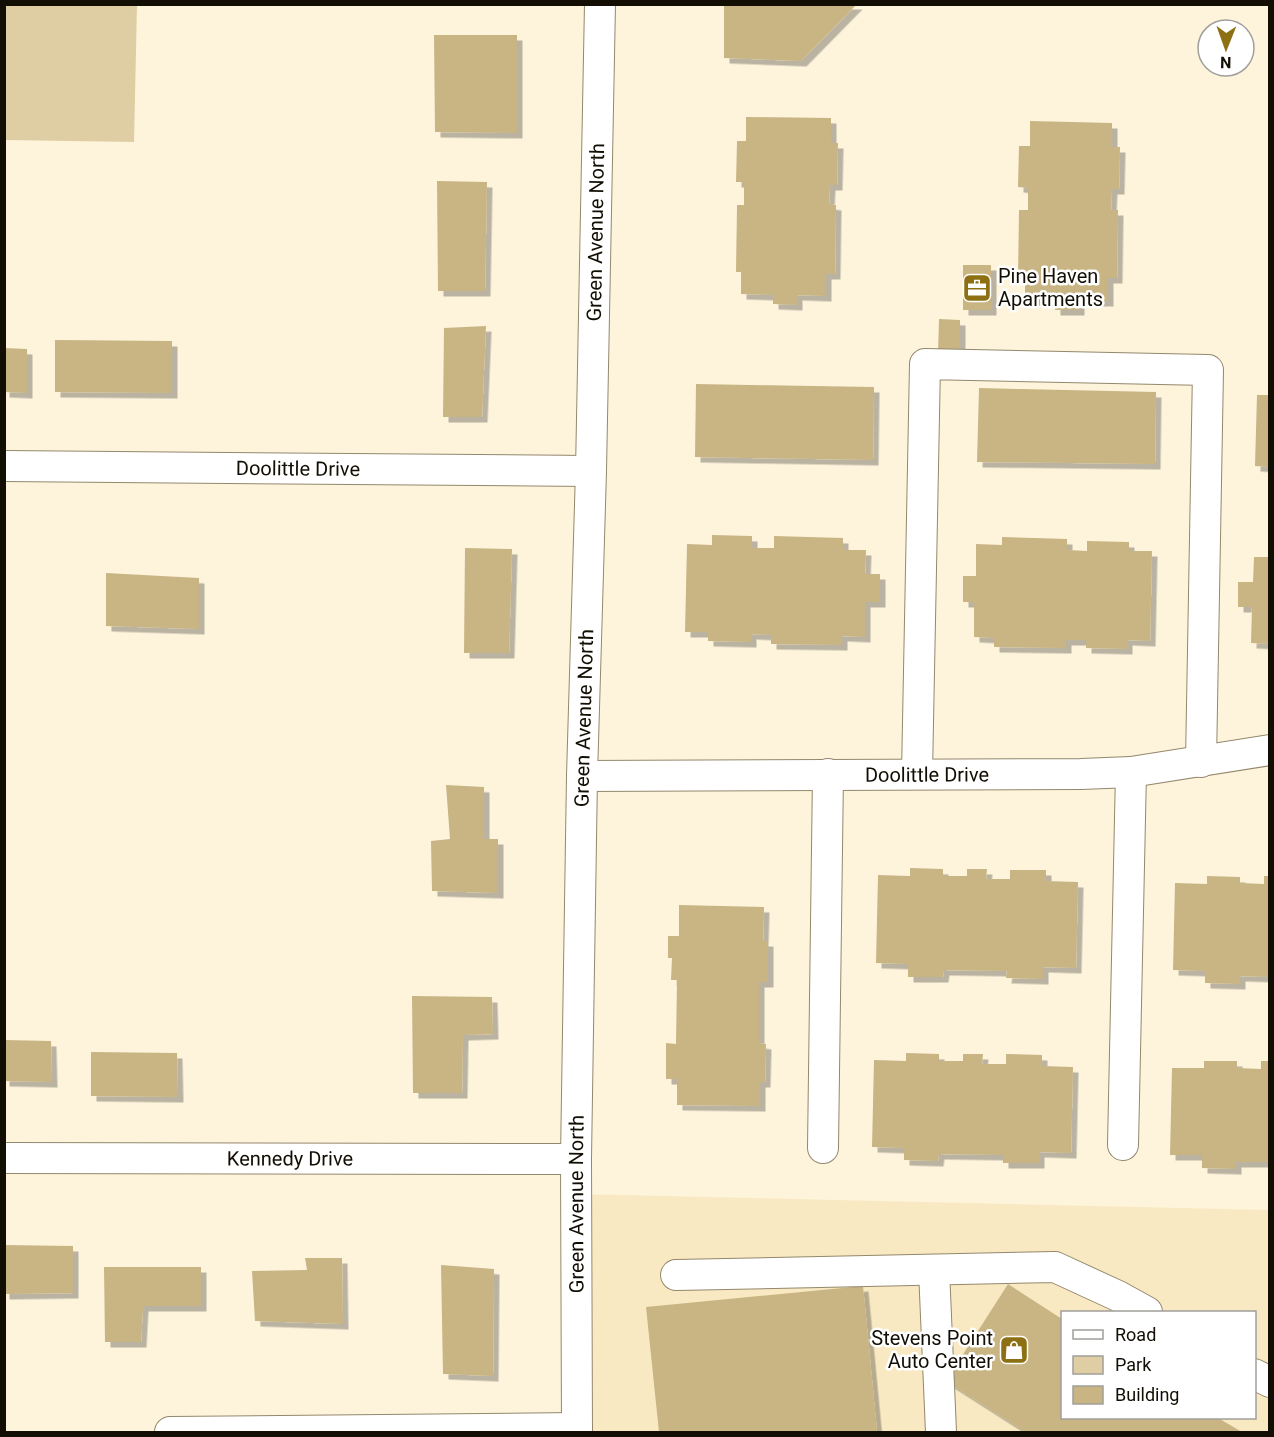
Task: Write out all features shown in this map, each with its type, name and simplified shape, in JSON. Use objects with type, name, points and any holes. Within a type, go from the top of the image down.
[{"type":"street","name":"Green Avenue North","points":[[577,1430],[576,1159],[582,776],[591,471],[600,4]]},
{"type":"street","points":[[916,774],[925,364],[1208,370],[1201,762]]},
{"type":"street","name":"Doolittle Drive","points":[[4,466],[591,471]]},
{"type":"street","name":"Doolittle Drive","points":[[582,776],[1131,772],[1269,750]]},
{"type":"street","points":[[1123,1145],[1131,772]]},
{"type":"street","points":[[823,1148],[828,774]]},
{"type":"street","name":"Kennedy Drive","points":[[4,1158],[576,1159]]},
{"type":"street","points":[[676,1275],[1055,1267],[1146,1311]]},
{"type":"street","points":[[934,1270],[940,1432]]},
{"type":"street","points":[[170,1432],[577,1430]]},
{"type":"shaded area","points":[[576,1194],[1269,1210],[1269,1432],[577,1432]]},
{"type":"green space","points":[[5,4],[137,5],[134,142],[5,140]]},
{"type":"building","points":[[724,4],[857,4],[801,61],[724,58]]},
{"type":"building","points":[[434,35],[517,35],[517,133],[435,132]]},
{"type":"building","points":[[746,117],[831,118],[831,143],[838,143],[837,185],[830,185],[829,204],[836,205],[835,274],[826,274],[826,296],[797,295],[797,305],[773,304],[773,295],[741,294],[741,272],[736,272],[737,205],[744,205],[744,182],[736,182],[737,141],[746,141]]},
{"type":"building","points":[[1030,121],[1112,123],[1112,147],[1120,147],[1119,189],[1112,189],[1111,210],[1118,210],[1117,278],[1108,278],[1108,301],[1079,301],[1079,310],[1055,310],[1055,300],[1025,300],[1025,277],[1018,277],[1019,210],[1028,210],[1028,188],[1018,187],[1019,146],[1030,146]]},
{"type":"building","points":[[437,181],[487,182],[485,291],[438,291]]},
{"type":"building","name":"Pine Haven Apartments","points":[[963,265],[991,265],[991,310],[963,310]]},
{"type":"building","points":[[939,319],[960,320],[960,354],[938,354]]},
{"type":"building","points":[[486,326],[482,417],[443,417],[444,328]]},
{"type":"building","points":[[55,340],[172,341],[172,393],[55,392]]},
{"type":"building","points":[[4,348],[27,349],[27,393],[4,392]]},
{"type":"building","points":[[696,384],[874,387],[873,460],[695,457]]},
{"type":"building","points":[[979,388],[1156,392],[1155,464],[977,462]]},
{"type":"building","points":[[1257,395],[1270,395],[1270,467],[1255,466]]},
{"type":"building","points":[[712,535],[752,536],[752,548],[774,548],[774,536],[843,538],[843,550],[866,550],[865,574],[880,574],[880,602],[865,602],[865,637],[842,636],[842,645],[771,644],[771,635],[751,634],[751,642],[708,641],[708,632],[685,632],[687,544],[712,545]]},
{"type":"building","points":[[1002,537],[1067,539],[1067,550],[1087,551],[1087,541],[1129,542],[1129,551],[1152,551],[1150,641],[1127,640],[1127,649],[1086,648],[1086,640],[1066,640],[1066,648],[994,647],[994,638],[974,637],[974,602],[963,602],[963,576],[976,576],[976,544],[1002,545]]},
{"type":"building","points":[[465,548],[512,549],[509,653],[464,653]]},
{"type":"building","points":[[1254,557],[1270,557],[1270,644],[1251,643],[1252,607],[1238,607],[1238,582],[1253,582]]},
{"type":"building","points":[[106,573],[199,578],[199,629],[106,626]]},
{"type":"building","points":[[446,785],[484,787],[484,839],[498,839],[498,893],[432,891],[431,841],[450,839]]},
{"type":"building","points":[[910,868],[943,869],[943,876],[967,876],[967,869],[987,869],[986,879],[1010,879],[1010,870],[1046,870],[1046,881],[1078,882],[1076,968],[1043,967],[1043,979],[1006,978],[1007,971],[944,970],[943,977],[908,977],[908,964],[876,963],[878,875],[910,876]]},
{"type":"building","points":[[1207,876],[1240,877],[1240,883],[1264,884],[1264,876],[1270,876],[1270,977],[1240,976],[1240,984],[1205,983],[1205,971],[1173,970],[1175,883],[1207,884]]},
{"type":"building","points":[[679,905],[764,907],[763,941],[768,941],[768,982],[759,982],[759,1043],[766,1044],[765,1082],[760,1082],[760,1106],[677,1105],[677,1079],[666,1079],[666,1043],[676,1044],[677,980],[671,980],[672,958],[668,958],[668,936],[679,936]]},
{"type":"building","points":[[412,996],[492,997],[493,1034],[463,1035],[462,1093],[413,1093]]},
{"type":"building","points":[[4,1040],[51,1041],[52,1082],[4,1081]]},
{"type":"building","points":[[91,1052],[177,1053],[178,1097],[91,1096]]},
{"type":"building","points":[[906,1053],[939,1054],[939,1061],[963,1061],[963,1054],[983,1054],[982,1064],[1006,1064],[1006,1054],[1042,1055],[1042,1066],[1073,1067],[1071,1153],[1039,1152],[1039,1163],[1003,1163],[1003,1155],[939,1154],[938,1161],[904,1160],[904,1148],[872,1147],[874,1060],[906,1061]]},
{"type":"building","points":[[1204,1061],[1237,1061],[1237,1068],[1261,1069],[1261,1061],[1270,1061],[1270,1162],[1236,1162],[1236,1169],[1202,1168],[1202,1155],[1170,1155],[1172,1068],[1204,1068]]},
{"type":"building","points":[[4,1245],[73,1246],[73,1293],[4,1294]]},
{"type":"building","points":[[305,1258],[342,1258],[343,1324],[255,1321],[252,1271],[307,1270]]},
{"type":"building","points":[[441,1265],[494,1269],[493,1376],[443,1374]]},
{"type":"building","points":[[104,1267],[201,1267],[201,1306],[143,1306],[141,1342],[105,1342]]},
{"type":"building","name":"Stevens Point Auto Center","points":[[1008,1284],[1061,1318],[1061,1419],[1220,1419],[1242,1432],[1026,1432],[946,1381]]},
{"type":"building","points":[[863,1286],[877,1432],[659,1432],[646,1307]]},
{"type":"place","name":"Pine Haven Apartments","points":[[977,288]]},
{"type":"place","name":"Stevens Point Auto Center","points":[[1014,1350]]}]
